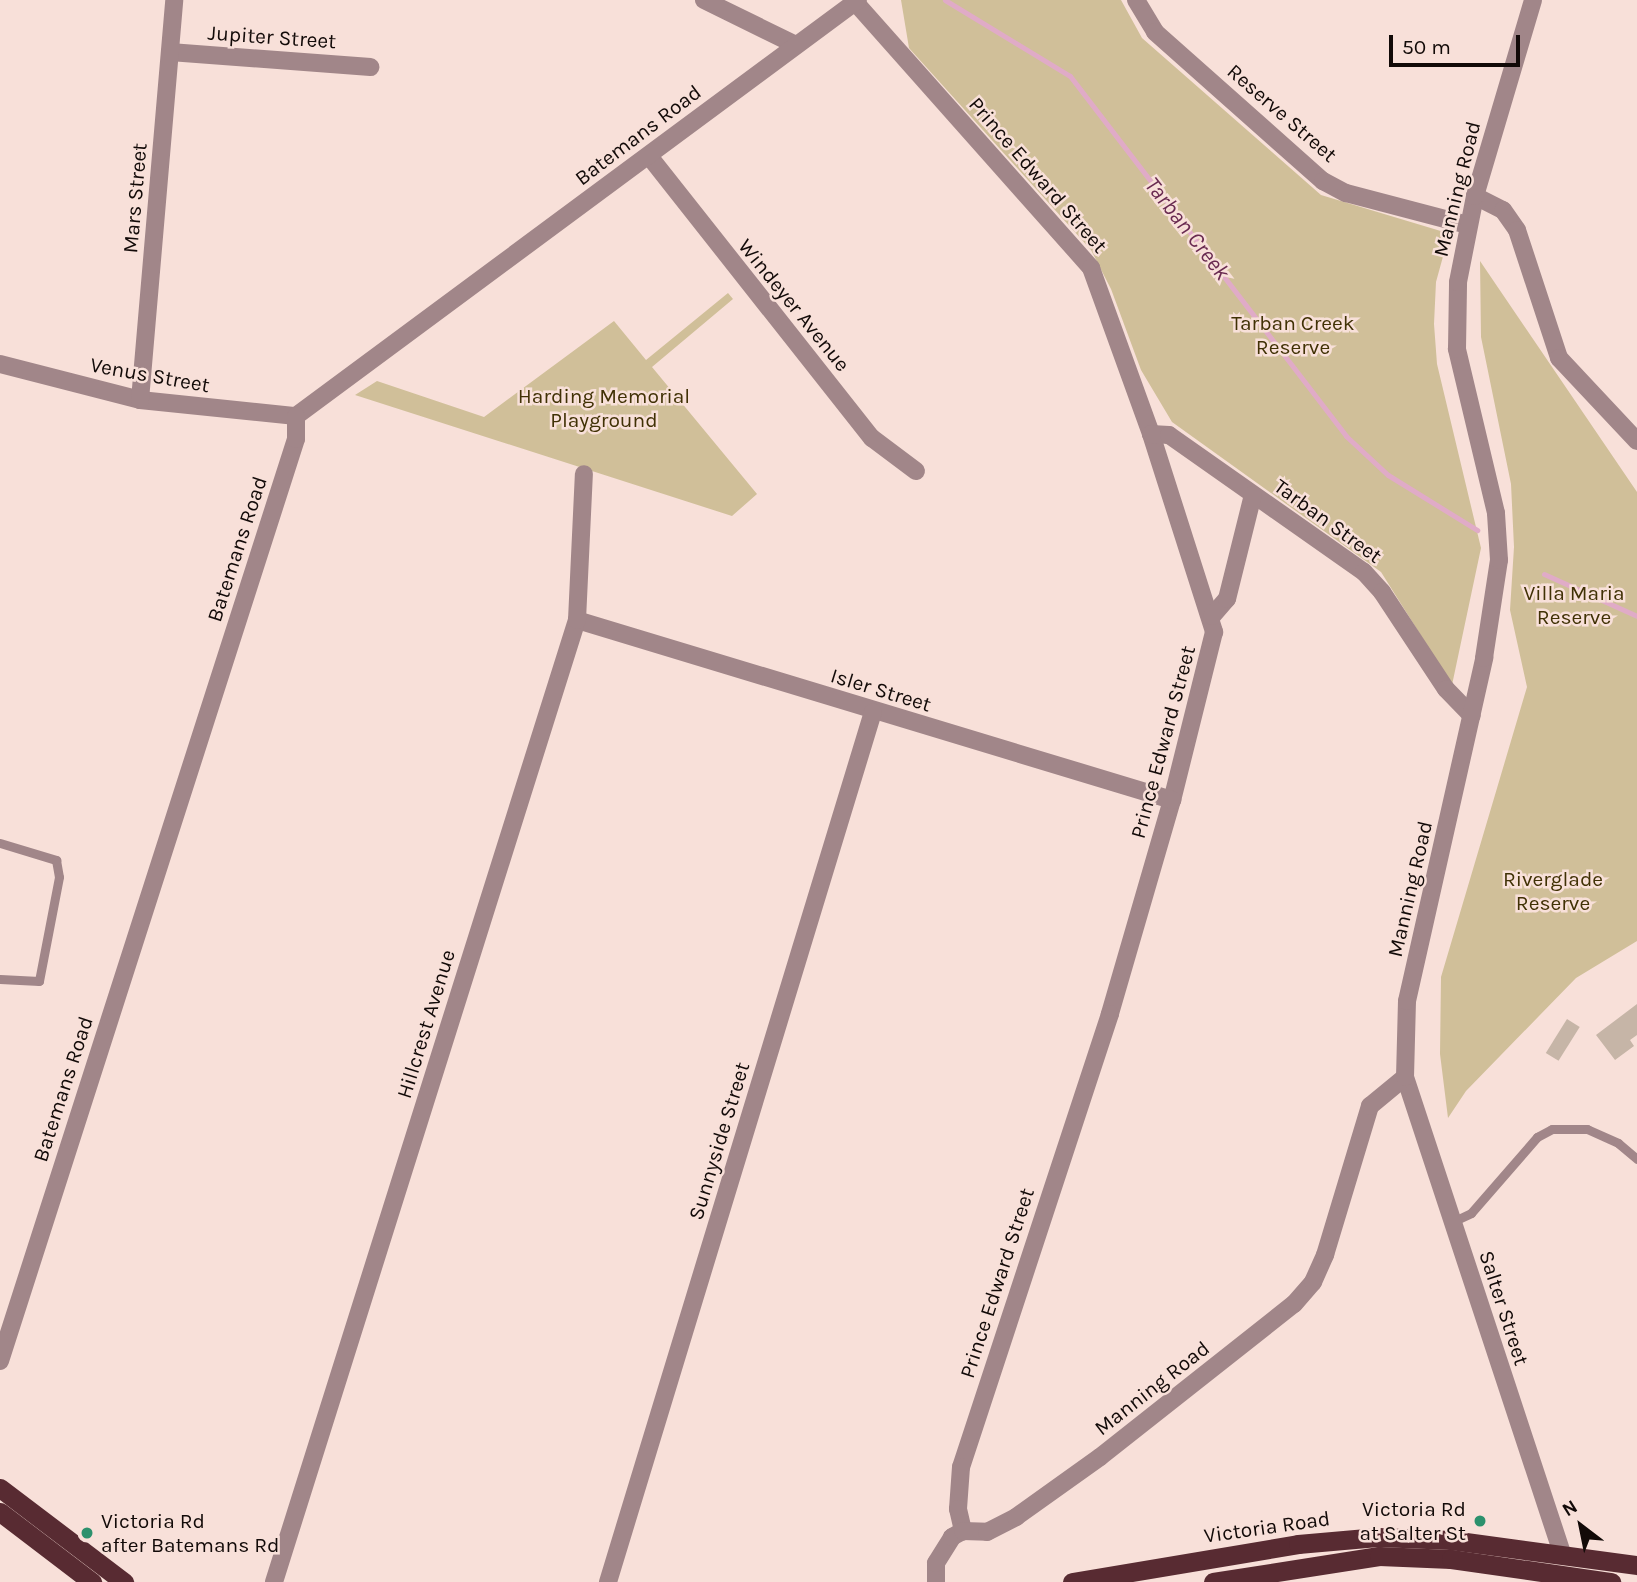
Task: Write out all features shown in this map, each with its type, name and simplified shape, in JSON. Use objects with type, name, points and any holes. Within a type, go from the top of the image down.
[{"type":"highway","points":[[0,1488],[124,1582]]},
{"type":"highway","points":[[0,1512],[92,1582]]},
{"type":"highway","name":"Victoria Road","points":[[1072,1582],[1298,1544],[1365,1537],[1427,1538],[1562,1553],[1637,1565]]},
{"type":"highway","name":"Victoria Road","points":[[1213,1582],[1392,1556],[1451,1559],[1611,1582]]},
{"type":"street","name":"Mars Street","points":[[140,400],[174,0]]},
{"type":"street","points":[[704,0],[796,45]]},
{"type":"street","name":"Reserve Street","points":[[1136,0],[1155,32],[1323,181],[1346,193],[1468,225]]},
{"type":"street","name":"Manning Road","points":[[963,1531],[987,1532],[1016,1517],[1100,1457],[1294,1304],[1313,1282],[1325,1255],[1370,1106],[1405,1077],[1407,1001],[1472,716],[1499,560],[1496,513],[1457,349],[1458,282],[1475,196],[1533,0]]},
{"type":"street","name":"Batemans Road","points":[[0,1361],[296,439],[296,416],[856,1]]},
{"type":"street","name":"Prince Edward Street","points":[[856,1],[1091,268],[1151,434],[1212,616],[1213,648],[1110,1014],[961,1467],[958,1509],[963,1531]]},
{"type":"street","name":"Jupiter Street","points":[[170,52],[370,67]]},
{"type":"street","name":"Windeyer Avenue","points":[[649,156],[872,438],[916,471]]},
{"type":"street","points":[[1475,196],[1503,211],[1517,230],[1545,325],[1559,358],[1637,441]]},
{"type":"street","name":"Venus Street","points":[[0,364],[140,400],[296,416]]},
{"type":"street","name":"Tarban Street","points":[[1151,434],[1169,435],[1375,583],[1446,689],[1472,716]]},
{"type":"street","name":"Hillcrest Avenue","points":[[274,1582],[577,620],[584,474]]},
{"type":"street","points":[[1212,616],[1227,599],[1254,495]]},
{"type":"street","name":"Isler Street","points":[[577,620],[873,712],[1172,800]]},
{"type":"street","name":"Sunnyside Street","points":[[608,1582],[873,712]]},
{"type":"street","name":"Salter Street","points":[[1405,1077],[1562,1553]]},
{"type":"street","points":[[936,1582],[936,1563],[942,1548],[963,1531]]},
{"type":"lane","points":[[0,843],[56,860],[59,877],[39,981],[0,979]]},
{"type":"lane","points":[[1452,1222],[1471,1213],[1537,1137],[1552,1129],[1587,1129],[1618,1143],[1637,1159]]},
{"type":"green space","name":"Tarban Creek Reserve","points":[[901,0],[1121,0],[1142,38],[1321,195],[1444,232],[1447,242],[1436,282],[1434,324],[1437,364],[1481,548],[1452,685],[1381,572],[1172,422],[1141,370],[1111,289],[1091,250],[909,48]]},
{"type":"green space","points":[[1480,261],[1637,492],[1637,941],[1576,978],[1466,1091],[1448,1118],[1440,1054],[1441,977],[1527,687],[1510,610],[1514,547],[1511,484],[1481,337]]},
{"type":"green space","name":"Harding Memorial Playground","points":[[728,293],[733,299],[652,367],[757,494],[732,516],[355,395],[377,381],[484,417],[614,321],[646,360]]},
{"type":"building","points":[[1637,1004],[1637,1035],[1630,1040],[1634,1046],[1615,1060],[1596,1035]]},
{"type":"building","points":[[1567,1019],[1580,1027],[1559,1061],[1546,1053]]},
{"type":"waterway","name":"Tarban Creek","points":[[945,0],[1070,76],[1346,436],[1388,475],[1477,530]]},
{"type":"waterway","name":"Tarban Creek","points":[[1544,574],[1637,616]]},
{"type":"place","name":"Victoria Rd at Salter St","points":[[1480,1521]]},
{"type":"place","name":"Victoria Rd after Batemans Rd","points":[[87,1533]]},
{"type":"park label","name":"Villa Maria Reserve","points":[[1574,605]]},
{"type":"park label","name":"Riverglade Reserve","points":[[1553,891]]}]
